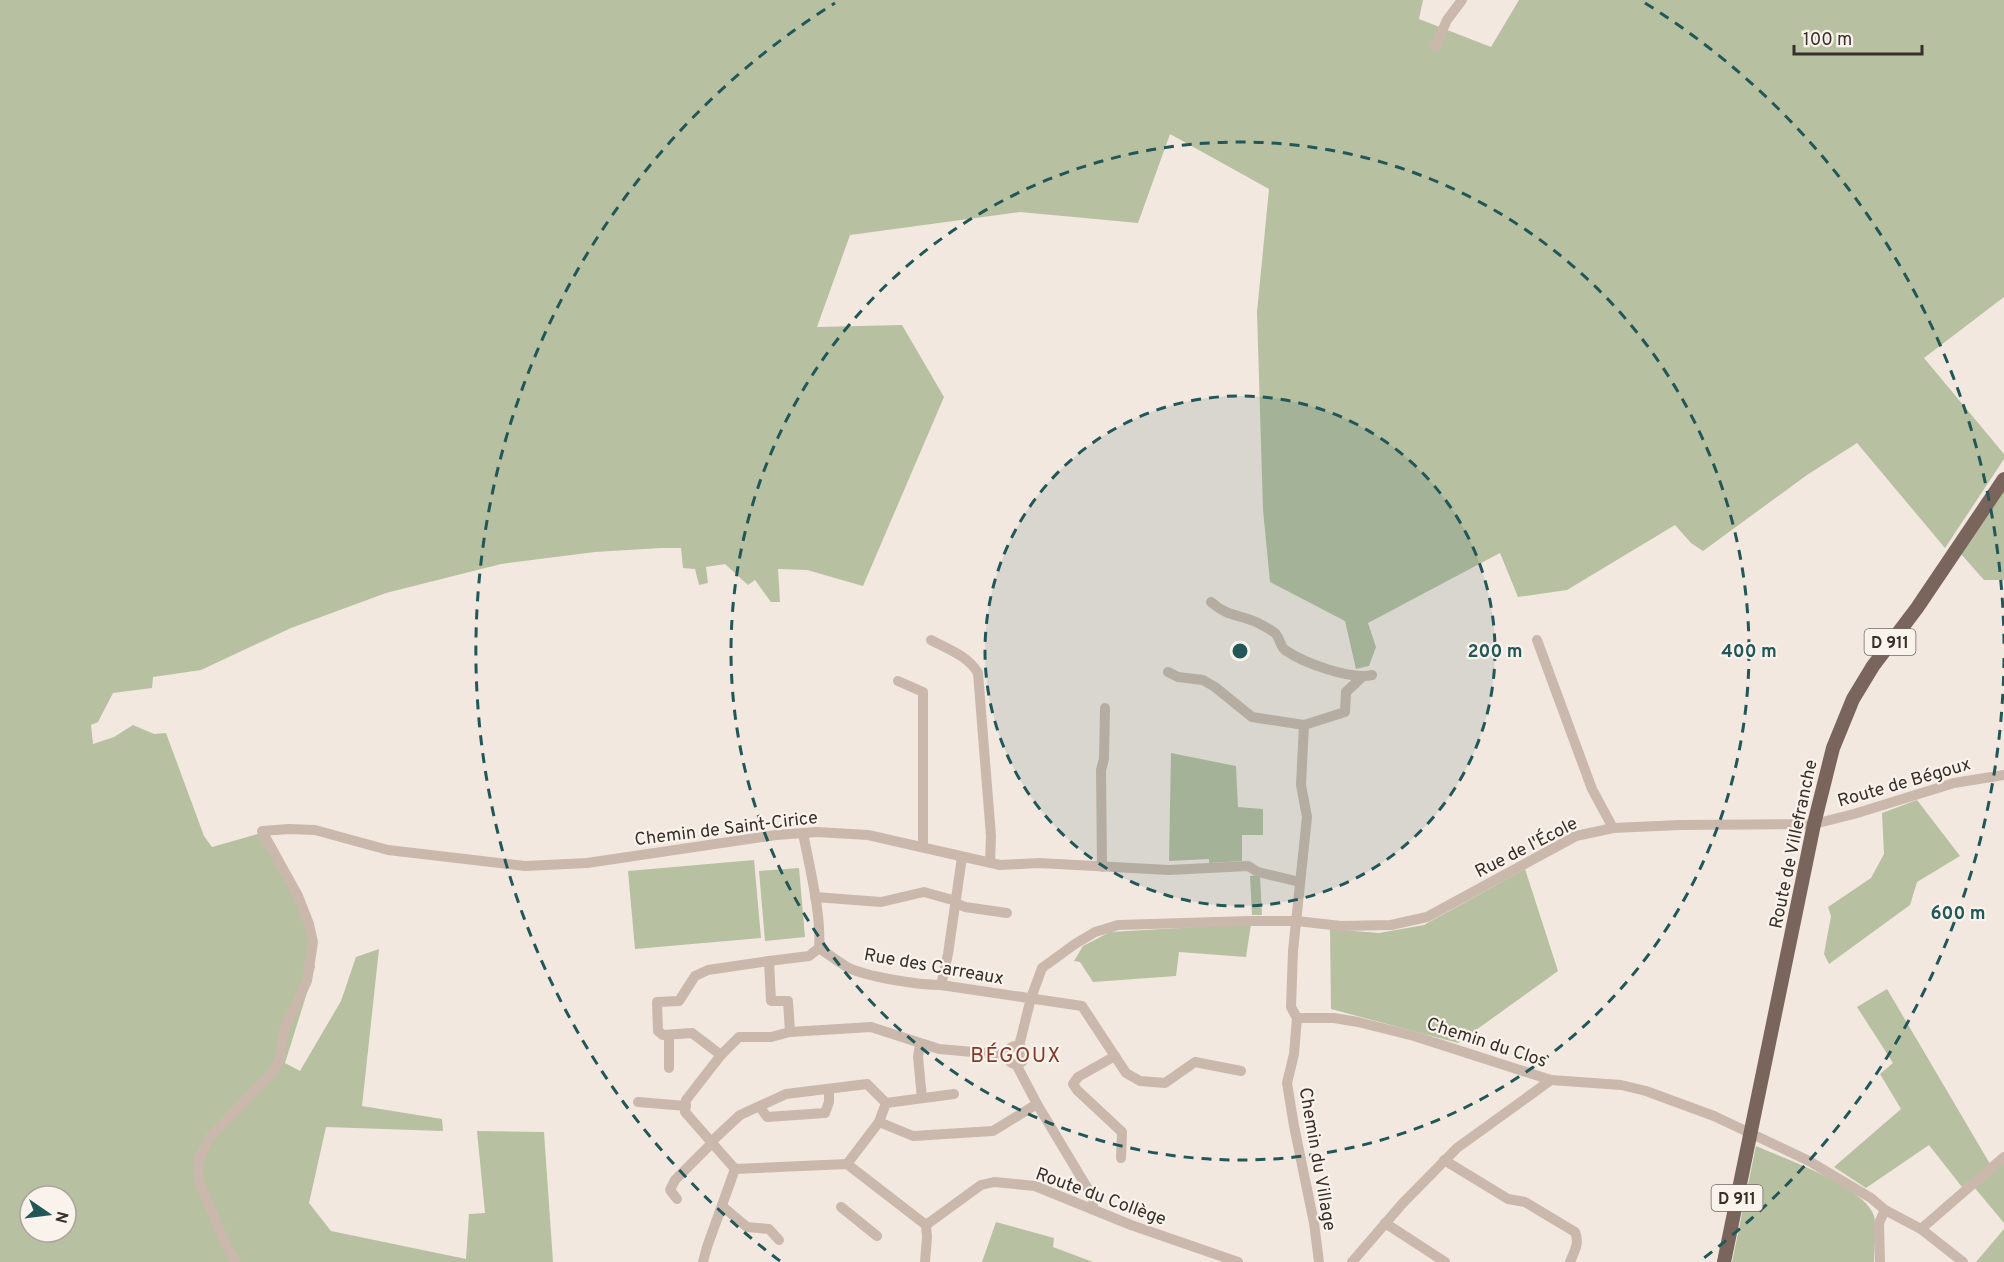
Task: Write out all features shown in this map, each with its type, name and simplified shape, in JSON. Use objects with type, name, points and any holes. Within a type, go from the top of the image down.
[{"type":"main road","name":"Route de Villefranche","points":[[1724,1262],[1814,824],[1833,748],[1854,699],[1873,666],[1917,608],[2004,479]]},
{"type":"street","points":[[1436,47],[1447,21],[1462,0]]},
{"type":"street","points":[[1168,672],[1178,677],[1203,680],[1252,717],[1304,725],[1346,712],[1346,693],[1367,676],[1342,674],[1321,667],[1284,649],[1276,633],[1256,622],[1223,612],[1211,602]]},
{"type":"street","points":[[932,640],[961,656],[973,665],[978,673],[991,836],[990,862]]},
{"type":"street","points":[[1537,640],[1592,789],[1613,828]]},
{"type":"street","points":[[898,681],[923,692],[923,847]]},
{"type":"street","points":[[1102,867],[1101,770],[1104,759],[1105,708]]},
{"type":"street","name":"Chemin du Village","points":[[1304,725],[1301,785],[1307,816],[1293,951],[1292,1007],[1297,1018],[1294,1054],[1287,1083],[1314,1223],[1318,1262]]},
{"type":"street","name":"Route de Bégoux","points":[[1814,824],[1954,783],[2004,775]]},
{"type":"street","name":"Rue de l'École","points":[[1019,1046],[1031,998],[1042,968],[1095,932],[1118,925],[1297,921],[1341,926],[1391,926],[1427,917],[1576,836],[1613,828],[1814,824]]},
{"type":"street","name":"Chemin de Saint-Cirice","points":[[236,1262],[226,1247],[200,1184],[198,1172],[200,1158],[209,1138],[271,1074],[280,1059],[284,1030],[307,981],[313,942],[298,896],[262,831],[315,830],[388,850],[525,866],[587,863],[776,835],[843,832],[868,835],[1000,864],[1040,863],[1169,870],[1248,866],[1258,872],[1300,882]]},
{"type":"street","points":[[721,1055],[692,1033],[663,1035],[658,1031],[657,1002],[680,1000],[695,976],[708,969],[809,956],[819,948],[820,939],[803,833]]},
{"type":"street","points":[[941,985],[962,857]]},
{"type":"street","points":[[814,897],[881,902],[924,892],[965,907],[1007,913]]},
{"type":"street","name":"Rue des Carreaux","points":[[819,948],[848,968],[864,973],[921,985],[941,985],[1082,1006],[1126,1073],[1140,1081],[1165,1083],[1195,1062],[1241,1071]]},
{"type":"street","points":[[769,961],[771,1001],[788,1000],[790,1032]]},
{"type":"street","name":"Chemin du Clos","points":[[1297,1018],[1334,1018],[1358,1022],[1414,1036],[1551,1080],[1621,1085],[1646,1091],[1714,1116],[1809,1161],[1871,1198],[1885,1210],[1921,1229],[1963,1262]]},
{"type":"street","points":[[735,1169],[685,1112],[686,1100],[721,1055],[739,1037],[771,1037],[790,1032],[872,1027],[939,1049],[1007,1054]]},
{"type":"street","points":[[669,1035],[669,1068]]},
{"type":"street","points":[[920,1044],[918,1057],[922,1098]]},
{"type":"street","points":[[1007,1054],[1011,1048],[1019,1046],[1023,1048],[1026,1057],[1024,1061],[1016,1064]]},
{"type":"street","points":[[1007,1054],[1008,1059],[1016,1064],[1037,1104],[1094,1199],[1092,1209]]},
{"type":"street","points":[[1115,1056],[1078,1077],[1073,1084],[1122,1132],[1121,1158]]},
{"type":"street","points":[[1352,1262],[1385,1223],[1457,1148],[1551,1080]]},
{"type":"street","points":[[678,1199],[670,1190],[675,1180],[740,1115],[786,1094],[867,1084],[886,1104]]},
{"type":"street","points":[[760,1107],[767,1117],[825,1113],[829,1102],[829,1090]]},
{"type":"street","points":[[886,1104],[954,1094]]},
{"type":"street","points":[[638,1102],[686,1106]]},
{"type":"street","points":[[847,1164],[879,1122],[886,1104]]},
{"type":"street","points":[[879,1122],[913,1136],[993,1131],[1037,1104]]},
{"type":"street","points":[[1733,1126],[1755,1113]]},
{"type":"street","points":[[1921,1229],[2004,1157]]},
{"type":"street","points":[[1444,1160],[1508,1199],[1525,1202],[1575,1232],[1577,1244],[1570,1262]]},
{"type":"street","points":[[735,1169],[847,1164],[926,1225],[925,1262]]},
{"type":"street","points":[[704,1262],[706,1247],[735,1169]]},
{"type":"street","name":"Route du Collège","points":[[926,1225],[981,1185],[994,1182],[1035,1186],[1238,1262]]},
{"type":"street","points":[[722,1206],[747,1227],[769,1229],[779,1240]]},
{"type":"street","points":[[841,1208],[878,1236]]},
{"type":"street","points":[[1880,1262],[1879,1223],[1885,1210]]},
{"type":"street","points":[[1385,1223],[1445,1262]]},
{"type":"green space","points":[[0,0],[1423,0],[1419,19],[1491,47],[1519,0],[2004,0],[2004,297],[1924,358],[2004,454],[2004,459],[1945,548],[1857,443],[1807,475],[1703,551],[1691,543],[1675,525],[1567,590],[1518,597],[1500,553],[1368,623],[1376,647],[1369,666],[1356,669],[1345,621],[1270,582],[1263,510],[1257,312],[1269,189],[1170,134],[1138,223],[1020,212],[850,235],[817,327],[902,325],[944,397],[863,586],[807,570],[778,569],[780,602],[771,602],[755,580],[748,585],[725,564],[706,567],[708,583],[699,585],[695,569],[683,568],[681,548],[595,552],[501,564],[386,593],[291,628],[201,670],[153,677],[152,688],[113,693],[98,722],[91,725],[93,744],[114,737],[133,725],[154,734],[166,733],[204,836],[212,847],[261,833],[304,916],[315,967],[285,1063],[300,1071],[341,1001],[356,957],[379,949],[362,1106],[442,1119],[443,1131],[326,1127],[309,1203],[331,1231],[466,1259],[469,1214],[485,1213],[477,1131],[544,1132],[553,1262],[0,1262]]},
{"type":"green space","points":[[2004,491],[2004,580],[1984,580],[1961,554]]},
{"type":"green space","points":[[1171,753],[1236,766],[1238,807],[1263,809],[1263,835],[1242,835],[1242,861],[1209,863],[1209,859],[1169,861]]},
{"type":"green space","points":[[1917,800],[1960,856],[1917,882],[1910,905],[1829,964],[1824,954],[1831,916],[1828,907],[1871,878],[1884,854],[1882,813]]},
{"type":"green space","points":[[754,860],[761,938],[635,949],[628,871]]},
{"type":"green space","points":[[799,868],[805,937],[765,941],[759,871]]},
{"type":"green space","points":[[1525,869],[1558,971],[1458,1043],[1331,1009],[1330,929],[1379,933],[1424,925]]},
{"type":"green space","points":[[1260,875],[1262,915],[1252,915],[1250,876]]},
{"type":"green space","points":[[1251,924],[1246,957],[1179,952],[1176,976],[1093,982],[1080,962],[1074,961],[1083,946],[1110,932]]},
{"type":"green space","points":[[1887,989],[1993,1169],[2004,1160],[2004,1223],[1969,1181],[1962,1187],[1929,1145],[1866,1188],[1834,1167],[1901,1109],[1880,1074],[1893,1063],[1857,1007]]},
{"type":"green space","points":[[1756,1146],[1840,1184],[1868,1205],[1875,1221],[1874,1262],[1732,1262]]},
{"type":"green space","points":[[996,1222],[1054,1238],[1053,1247],[1093,1262],[982,1262]]},
{"type":"green space","points":[[2004,1229],[2004,1262],[1976,1262]]},
{"type":"district","name":"BÉGOUX","points":[[1016,1055]]}]
